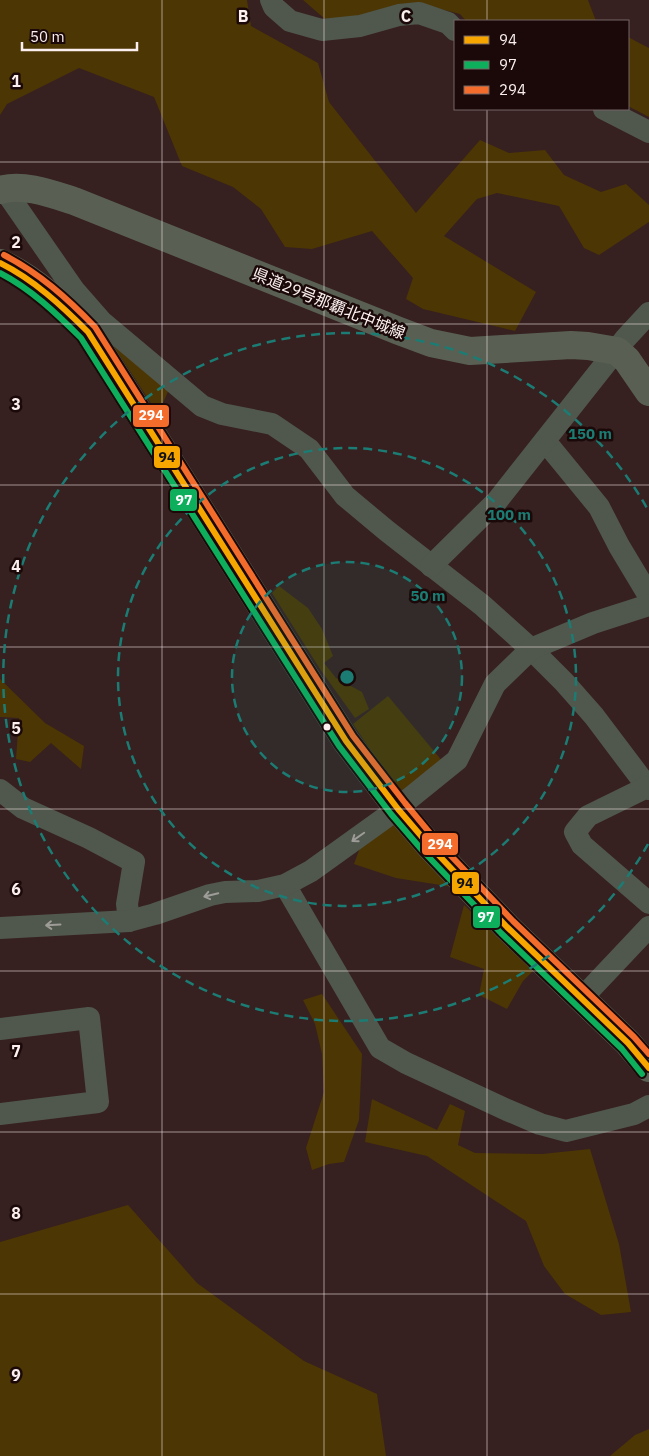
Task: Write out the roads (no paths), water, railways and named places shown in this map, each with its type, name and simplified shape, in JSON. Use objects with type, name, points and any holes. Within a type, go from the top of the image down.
[{"type":"main road","name":"県道29号那覇北中城線","points":[[2,189],[21,189],[50,193],[74,201],[399,332],[431,343],[470,352],[571,345],[616,351]]},
{"type":"main road","points":[[0,263],[68,298],[95,327],[340,733],[398,809],[428,844],[507,927],[628,1043],[649,1068]]},
{"type":"main road","points":[[616,351],[627,360],[649,392]]},
{"type":"street","points":[[271,0],[274,7],[290,21],[322,30],[360,26],[399,15],[419,13],[448,23],[454,29]]},
{"type":"street","points":[[606,110],[649,132]]},
{"type":"street","points":[[2,189],[68,298]]},
{"type":"street","points":[[431,566],[497,501],[616,351],[649,313]]},
{"type":"street","points":[[95,327],[202,406],[222,414],[272,424],[309,449],[345,496],[482,605],[532,649],[564,682],[594,716],[648,788],[588,816],[575,832],[582,845],[649,903]]},
{"type":"street","points":[[545,441],[599,506],[619,546],[649,596]]},
{"type":"street","points":[[0,930],[129,921],[210,895],[225,892],[258,891],[286,885],[311,871],[398,809],[457,760],[495,684],[532,649],[593,623],[649,604]]},
{"type":"street","points":[[0,790],[23,808],[80,834],[134,862],[127,904],[129,921]]},
{"type":"street","points":[[286,885],[380,1048],[507,1110],[540,1124],[566,1131],[634,1114],[649,1106]]},
{"type":"street","points":[[582,998],[649,927]]},
{"type":"street","points":[[0,1029],[90,1018],[98,1102],[0,1114]]}]
